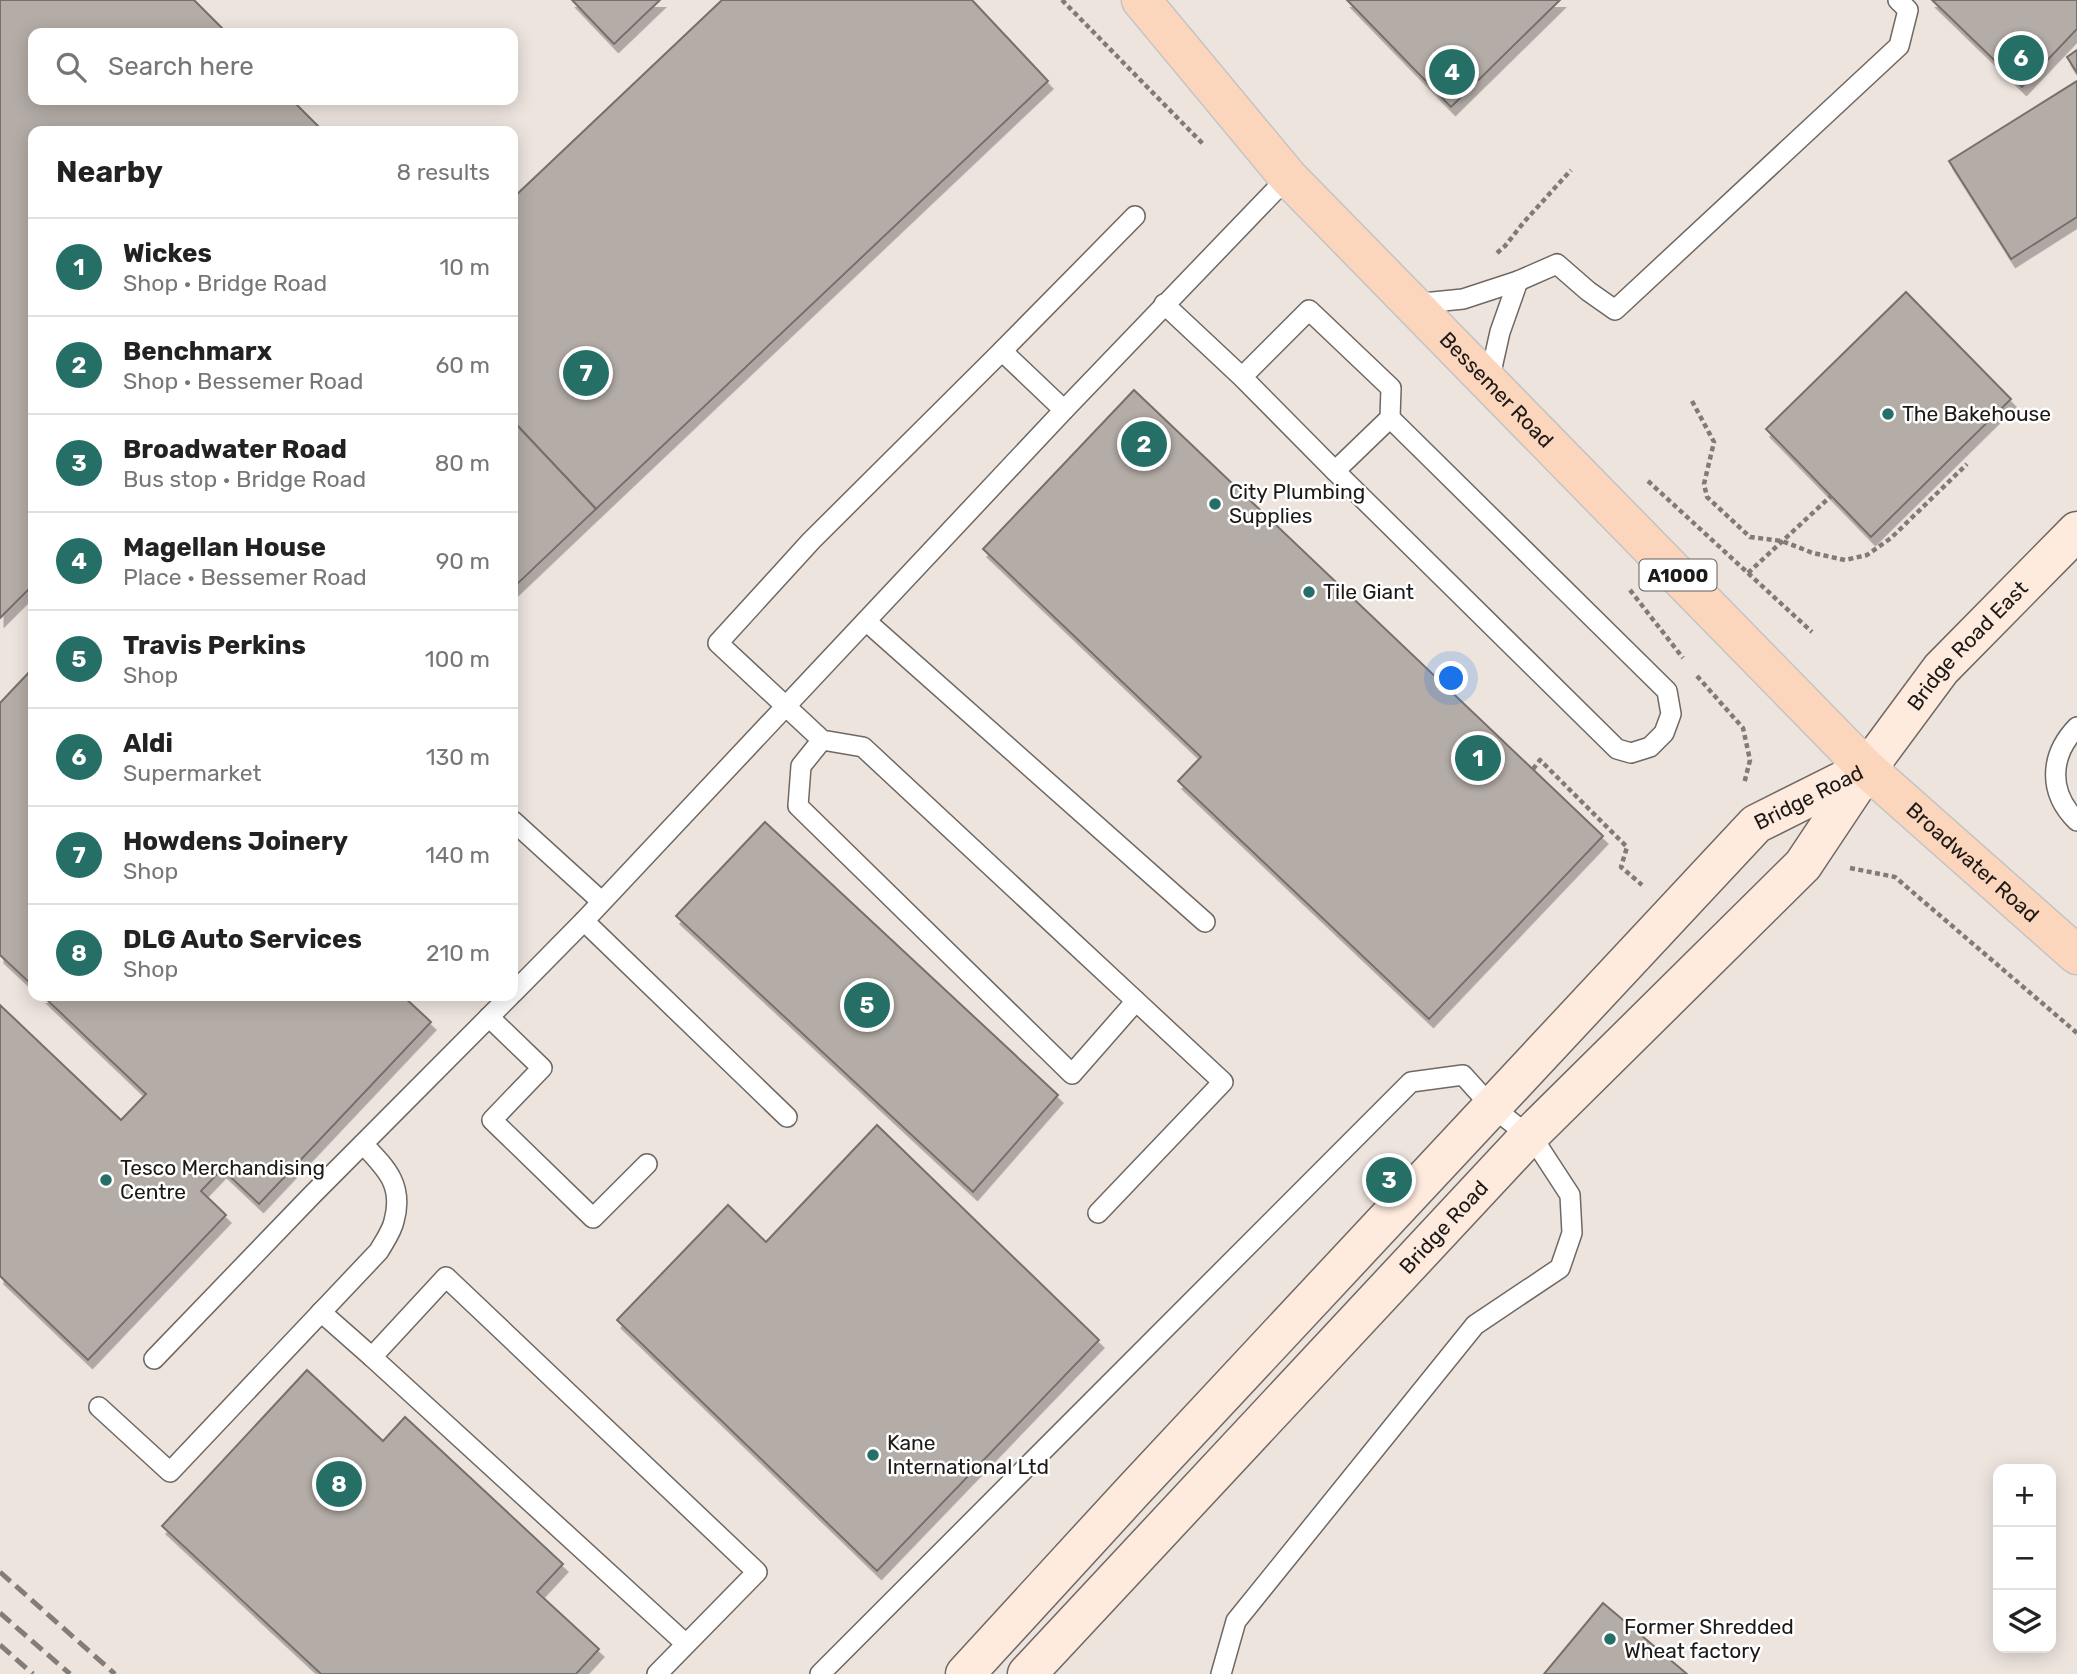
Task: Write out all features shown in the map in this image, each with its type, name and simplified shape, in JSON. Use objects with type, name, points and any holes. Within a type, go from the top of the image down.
[{"type":"main road","name":"Bessemer Road","points":[[1141,0],[1288,177],[1867,769]]},
{"type":"main road","name":"Bridge Road East","points":[[1867,769],[1941,669],[2077,531]]},
{"type":"main road","name":"Broadwater Road","points":[[1867,769],[2077,955]]},
{"type":"main road","name":"Bridge Road","points":[[965,1674],[1490,1106],[1756,824],[1867,769]]},
{"type":"main road","name":"Bridge Road","points":[[1027,1674],[1529,1136],[1803,865],[1867,769]]},
{"type":"lane","points":[[1413,304],[1463,299],[1518,281],[1557,264],[1615,310],[1899,46],[1909,10],[1898,0]]},
{"type":"lane","points":[[518,987],[584,921],[1164,304],[1288,177]]},
{"type":"lane","points":[[1098,1213],[1223,1082],[863,747],[822,740],[718,643],[811,541],[1135,216]]},
{"type":"lane","points":[[1489,381],[1500,332],[1518,281]]},
{"type":"lane","points":[[1164,304],[1242,377],[1617,749],[1632,753],[1650,747],[1664,733],[1671,715],[1667,691],[1390,418]]},
{"type":"lane","points":[[1242,377],[1309,310],[1391,388],[1390,418],[1335,471]]},
{"type":"lane","points":[[1002,351],[1064,410]]},
{"type":"lane","points":[[866,621],[1205,922]]},
{"type":"lane","points":[[2077,727],[2070,734],[2058,758],[2055,781],[2059,798],[2077,821]]},
{"type":"lane","points":[[822,740],[801,766],[798,806],[1072,1074],[1136,1001]]},
{"type":"lane","points":[[518,826],[601,901]]},
{"type":"lane","points":[[584,921],[787,1117]]},
{"type":"lane","points":[[154,1359],[504,1001]]},
{"type":"lane","points":[[489,1017],[542,1068],[492,1120],[593,1218],[647,1164]]},
{"type":"lane","points":[[820,1674],[1411,1082],[1463,1075],[1490,1106],[1529,1136],[1570,1195],[1572,1233],[1560,1268],[1475,1325],[1236,1621],[1221,1674]]},
{"type":"lane","points":[[99,1407],[170,1472],[379,1251],[394,1222],[397,1189],[385,1167],[363,1144]]},
{"type":"lane","points":[[372,1357],[446,1277],[757,1572],[657,1674]]},
{"type":"lane","points":[[321,1312],[686,1644]]},
{"type":"path","points":[[1062,0],[1203,144]]},
{"type":"path","points":[[1496,254],[1506,246],[1571,170]]},
{"type":"path","points":[[1692,401],[1714,442],[1704,484],[1707,497],[1750,537],[1782,541],[1813,553],[1845,560],[1867,555],[1891,538],[1967,464]]},
{"type":"path","points":[[1748,573],[1831,496]]},
{"type":"path","points":[[1625,584],[1685,661]]},
{"type":"path","points":[[1694,672],[1743,728],[1751,760],[1741,794]]},
{"type":"path","points":[[1533,769],[1540,760],[1627,847],[1622,866],[1645,888]]},
{"type":"path","points":[[1845,868],[1895,877],[2077,1033]]},
{"type":"building","points":[[0,0],[194,0],[222,28],[28,28],[28,105],[297,105],[318,126],[28,126],[28,590],[0,618]]},
{"type":"building","points":[[572,0],[660,0],[614,44]]},
{"type":"building","points":[[722,0],[972,0],[1048,81],[596,509],[518,426],[518,193]]},
{"type":"building","points":[[1347,0],[1560,0],[1451,107]]},
{"type":"building","points":[[1932,0],[2077,0],[2077,29],[2022,87]]},
{"type":"building","points":[[2077,50],[2077,73],[2067,57]]},
{"type":"building","points":[[2077,81],[2077,217],[2011,259],[1949,161]]},
{"type":"building","name":"The Bakehouse","points":[[1906,292],[2011,399],[1871,537],[1766,429]]},
{"type":"building","points":[[1134,390],[1603,836],[1429,1019],[1178,781],[1201,757],[983,549]]},
{"type":"building","points":[[518,426],[596,509],[518,583]]},
{"type":"building","points":[[28,673],[28,981],[0,955],[0,703]]},
{"type":"building","points":[[765,822],[1058,1095],[973,1192],[676,916]]},
{"type":"building","name":"Tesco Merchandising Centre","points":[[48,1001],[408,1001],[431,1022],[259,1204],[222,1169],[201,1191],[226,1215],[88,1360],[0,1276],[0,1005],[121,1120],[146,1094]]},
{"type":"building","name":"Kane International Ltd","points":[[877,1125],[1099,1340],[877,1571],[617,1320],[728,1205],[766,1242]]},
{"type":"building","points":[[307,1370],[383,1441],[405,1417],[563,1564],[537,1592],[599,1649],[576,1674],[321,1674],[162,1526]]},
{"type":"building","name":"Former Shredded Wheat factory","points":[[1603,1603],[1687,1674],[1544,1674]]},
{"type":"railway","points":[[0,1572],[115,1674]]},
{"type":"railway","points":[[0,1613],[70,1674]]},
{"type":"railway","points":[[0,1645],[33,1674]]},
{"type":"place","name":"Aldi","points":[[2021,58]]},
{"type":"place","name":"Magellan House","points":[[1452,72]]},
{"type":"place","name":"Howdens Joinery","points":[[586,373]]},
{"type":"place","name":"The Bakehouse","points":[[1888,414]]},
{"type":"place","name":"Benchmarx","points":[[1144,444]]},
{"type":"place","name":"City Plumbing Supplies","points":[[1215,504]]},
{"type":"place","name":"Tile Giant","points":[[1309,592]]},
{"type":"place","name":"Wickes","points":[[1478,758]]},
{"type":"place","name":"Travis Perkins","points":[[867,1005]]},
{"type":"place","name":"Tesco Merchandising Centre","points":[[106,1180]]},
{"type":"place","name":"Broadwater Road","points":[[1389,1180]]},
{"type":"place","name":"Kane International Ltd","points":[[873,1455]]},
{"type":"place","name":"DLG Auto Services","points":[[339,1484]]},
{"type":"place","name":"Former Shredded Wheat factory","points":[[1610,1639]]}]
